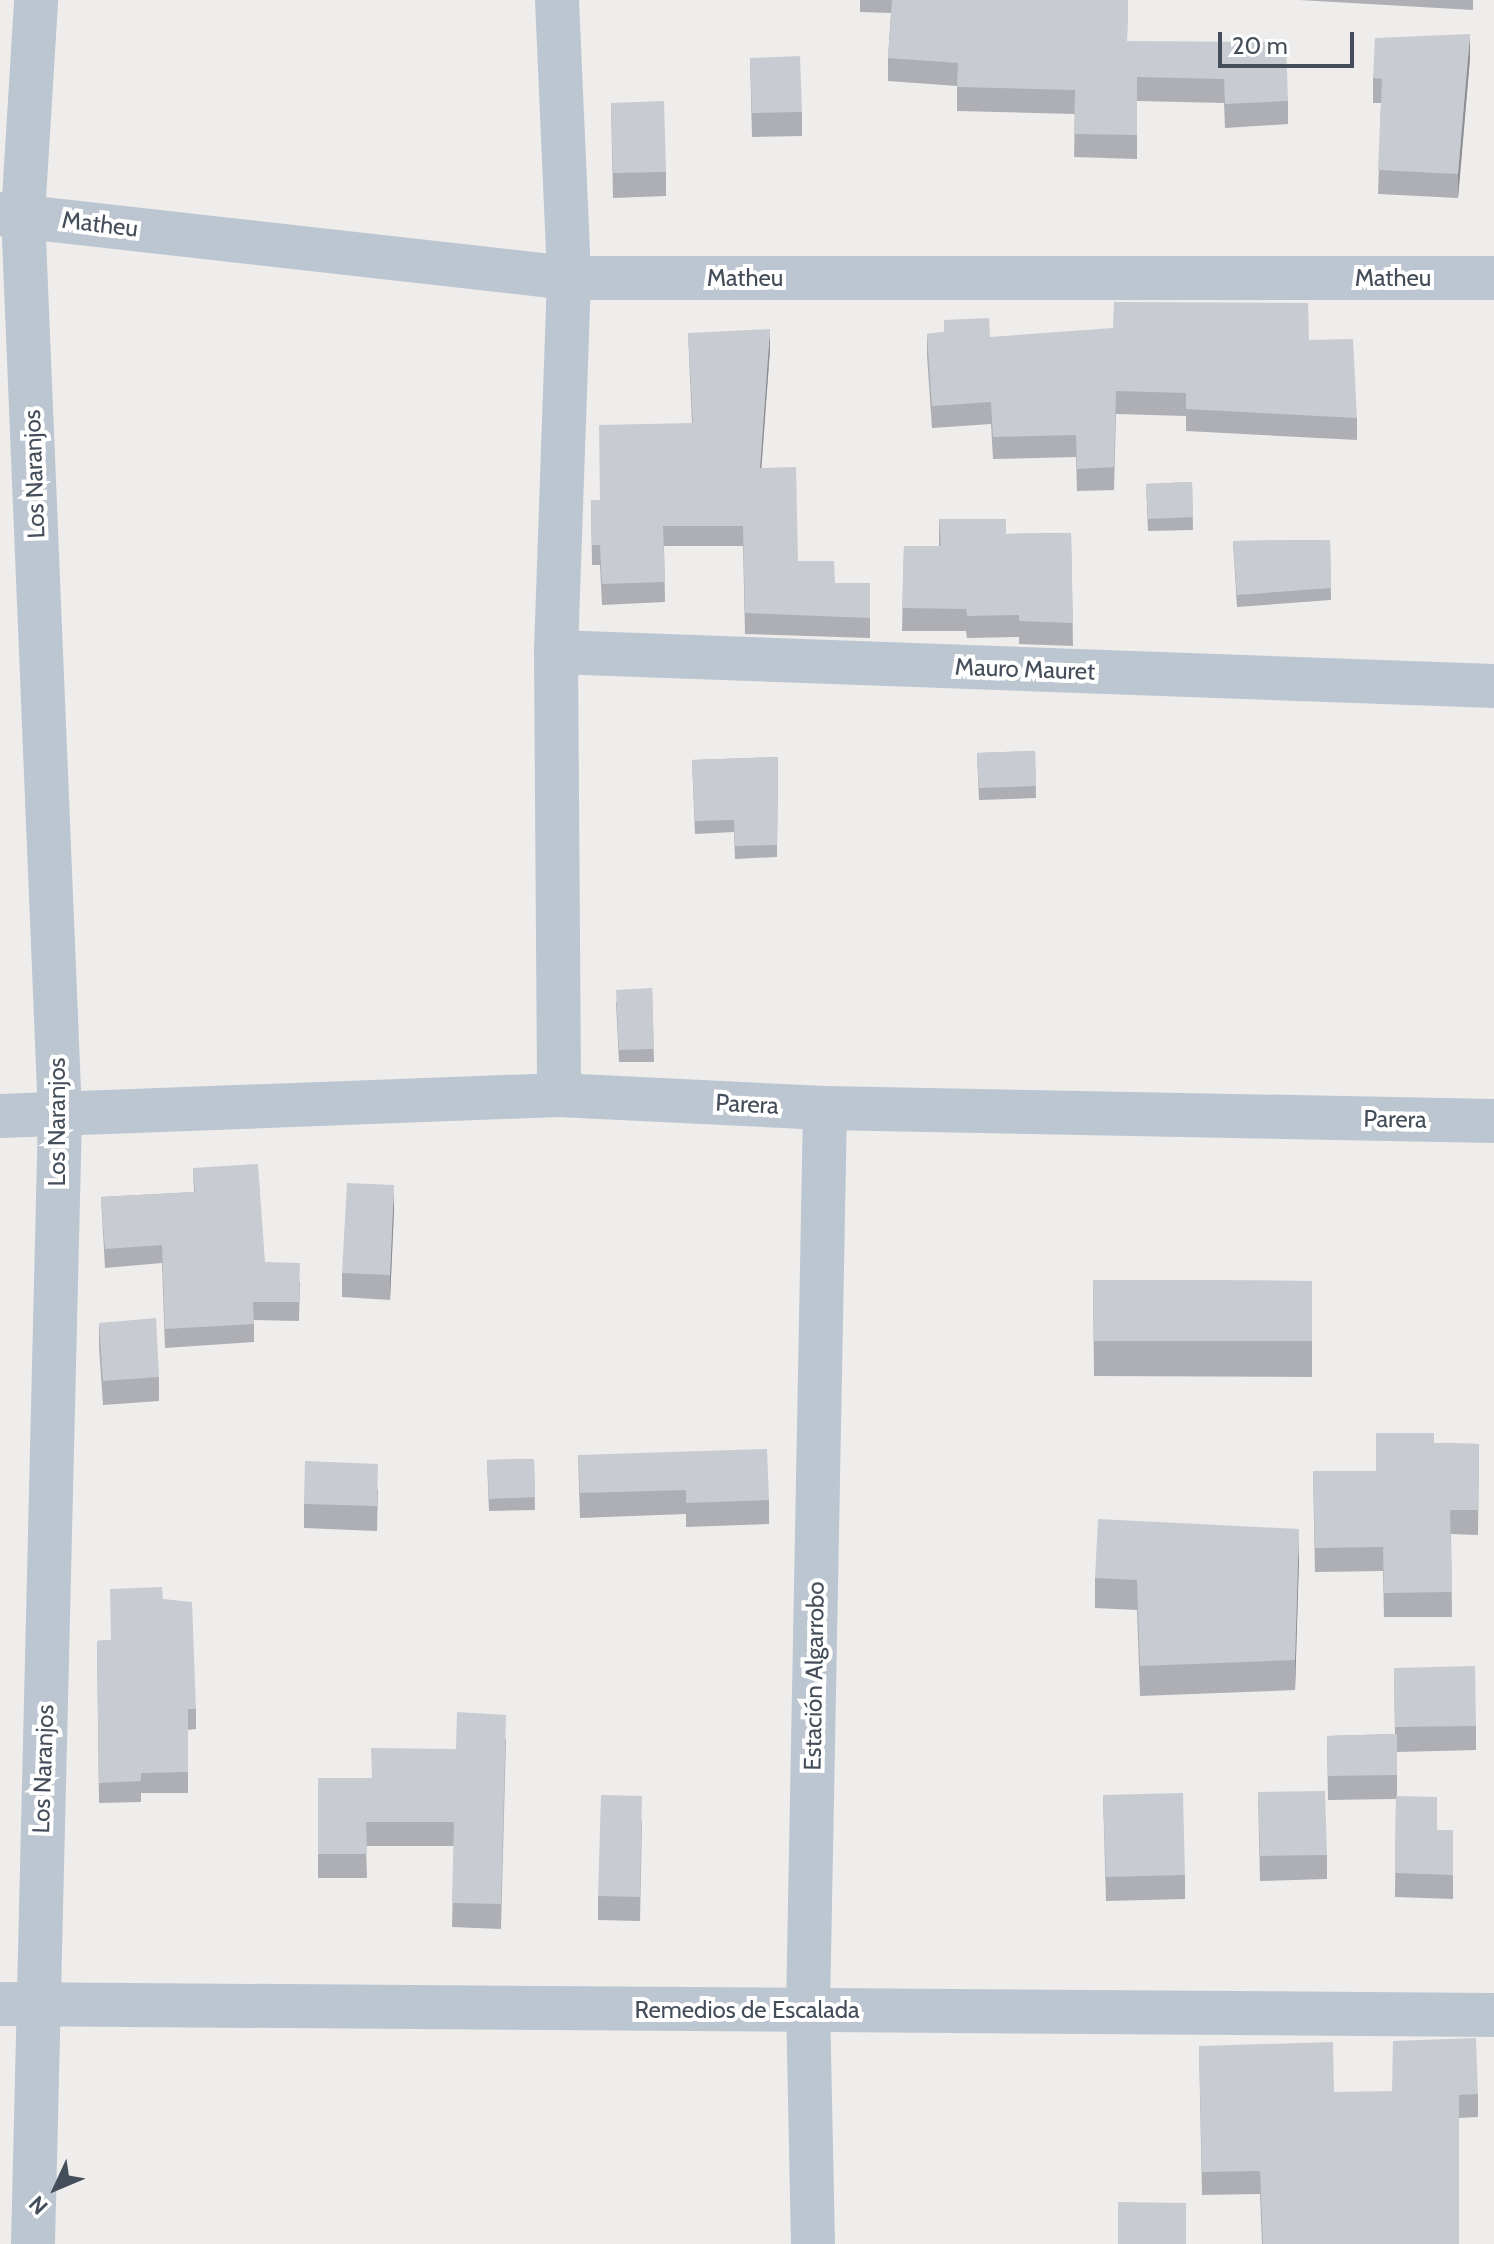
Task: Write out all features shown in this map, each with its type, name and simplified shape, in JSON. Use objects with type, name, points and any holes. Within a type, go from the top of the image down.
[{"type":"street","name":"Los Naranjos","points":[[33,2244],[18,2005],[60,1115],[12,214],[36,0]]},
{"type":"street","points":[[557,0],[569,278],[556,652],[559,1095]]},
{"type":"street","name":"Matheu","points":[[12,214],[569,278],[1494,278]]},
{"type":"street","name":"Mauro Mauret","points":[[556,652],[1494,686]]},
{"type":"street","name":"Parera","points":[[0,1116],[559,1095],[825,1108],[1494,1121]]},
{"type":"street","name":"Estación Algarrobo","points":[[813,2244],[808,2010],[825,1108]]},
{"type":"street","name":"Remedios de Escalada","points":[[18,2005],[1494,2015]]},
{"type":"building","points":[[892,0],[1128,0],[1127,41],[1286,42],[1288,101],[1225,104],[1224,79],[1137,77],[1137,135],[1074,134],[1075,90],[957,87],[958,63],[888,58]]},
{"type":"building","points":[[1470,34],[1458,174],[1378,170],[1382,79],[1373,78],[1375,38]]},
{"type":"building","points":[[800,56],[802,112],[752,113],[750,58]]},
{"type":"building","points":[[664,101],[666,172],[613,173],[611,103]]},
{"type":"building","points":[[1114,302],[1308,303],[1309,340],[1353,339],[1357,418],[1186,409],[1186,393],[1116,391],[1114,467],[1077,469],[1076,435],[993,437],[991,402],[932,406],[927,334],[944,332],[944,320],[989,318],[990,337],[1113,328]]},
{"type":"building","points":[[770,329],[760,468],[796,467],[798,561],[834,561],[835,583],[870,583],[870,618],[745,613],[743,526],[663,526],[665,582],[602,584],[600,545],[592,545],[591,500],[600,500],[599,425],[693,423],[688,333]]},
{"type":"building","points":[[1192,482],[1193,517],[1148,519],[1146,484]]},
{"type":"building","points":[[939,519],[1006,519],[1006,534],[1071,533],[1073,623],[1019,621],[1019,615],[967,616],[966,609],[902,608],[904,546],[941,546]]},
{"type":"building","points":[[1330,540],[1331,588],[1237,595],[1233,541]]},
{"type":"building","points":[[1035,751],[1036,786],[979,788],[977,753]]},
{"type":"building","points":[[778,757],[777,845],[735,846],[734,820],[695,821],[692,760]]},
{"type":"building","points":[[652,988],[654,1049],[619,1050],[616,990]]},
{"type":"building","points":[[258,1164],[265,1262],[300,1263],[299,1302],[253,1302],[254,1324],[165,1329],[162,1245],[105,1249],[101,1197],[195,1192],[193,1168]]},
{"type":"building","points":[[347,1183],[394,1185],[390,1275],[342,1273]]},
{"type":"building","points":[[1093,1280],[1312,1281],[1312,1341],[1094,1341]]},
{"type":"building","points":[[156,1318],[159,1377],[103,1381],[99,1323]]},
{"type":"building","points":[[1376,1433],[1434,1433],[1434,1443],[1479,1444],[1478,1510],[1450,1510],[1452,1592],[1384,1593],[1383,1547],[1315,1548],[1313,1471],[1376,1471]]},
{"type":"building","points":[[767,1449],[769,1500],[686,1503],[686,1490],[580,1493],[578,1455]]},
{"type":"building","points":[[534,1459],[535,1497],[489,1499],[487,1460]]},
{"type":"building","points":[[305,1461],[378,1464],[377,1506],[304,1504]]},
{"type":"building","points":[[1098,1519],[1299,1529],[1295,1660],[1140,1666],[1137,1580],[1095,1578]]},
{"type":"building","points":[[162,1587],[163,1599],[192,1602],[196,1709],[188,1709],[188,1772],[141,1773],[141,1781],[99,1783],[97,1641],[111,1640],[110,1589]]},
{"type":"building","points":[[1475,1666],[1476,1726],[1395,1727],[1394,1668]]},
{"type":"building","points":[[457,1712],[506,1715],[501,1904],[452,1903],[454,1822],[366,1822],[367,1854],[318,1854],[318,1778],[372,1778],[371,1748],[456,1749]]},
{"type":"building","points":[[1397,1734],[1397,1775],[1328,1776],[1327,1736]]},
{"type":"building","points":[[1325,1791],[1327,1855],[1260,1856],[1258,1792]]},
{"type":"building","points":[[1183,1793],[1185,1875],[1106,1877],[1103,1795]]},
{"type":"building","points":[[601,1795],[642,1796],[640,1897],[598,1896]]},
{"type":"building","points":[[1396,1796],[1437,1797],[1437,1830],[1453,1830],[1453,1875],[1395,1873]]},
{"type":"building","points":[[1476,2038],[1478,2094],[1459,2095],[1459,2244],[1263,2244],[1260,2171],[1202,2172],[1199,2046],[1333,2042],[1334,2092],[1392,2091],[1393,2041]]},
{"type":"building","points":[[1118,2202],[1186,2203],[1186,2244],[1118,2244]]}]
